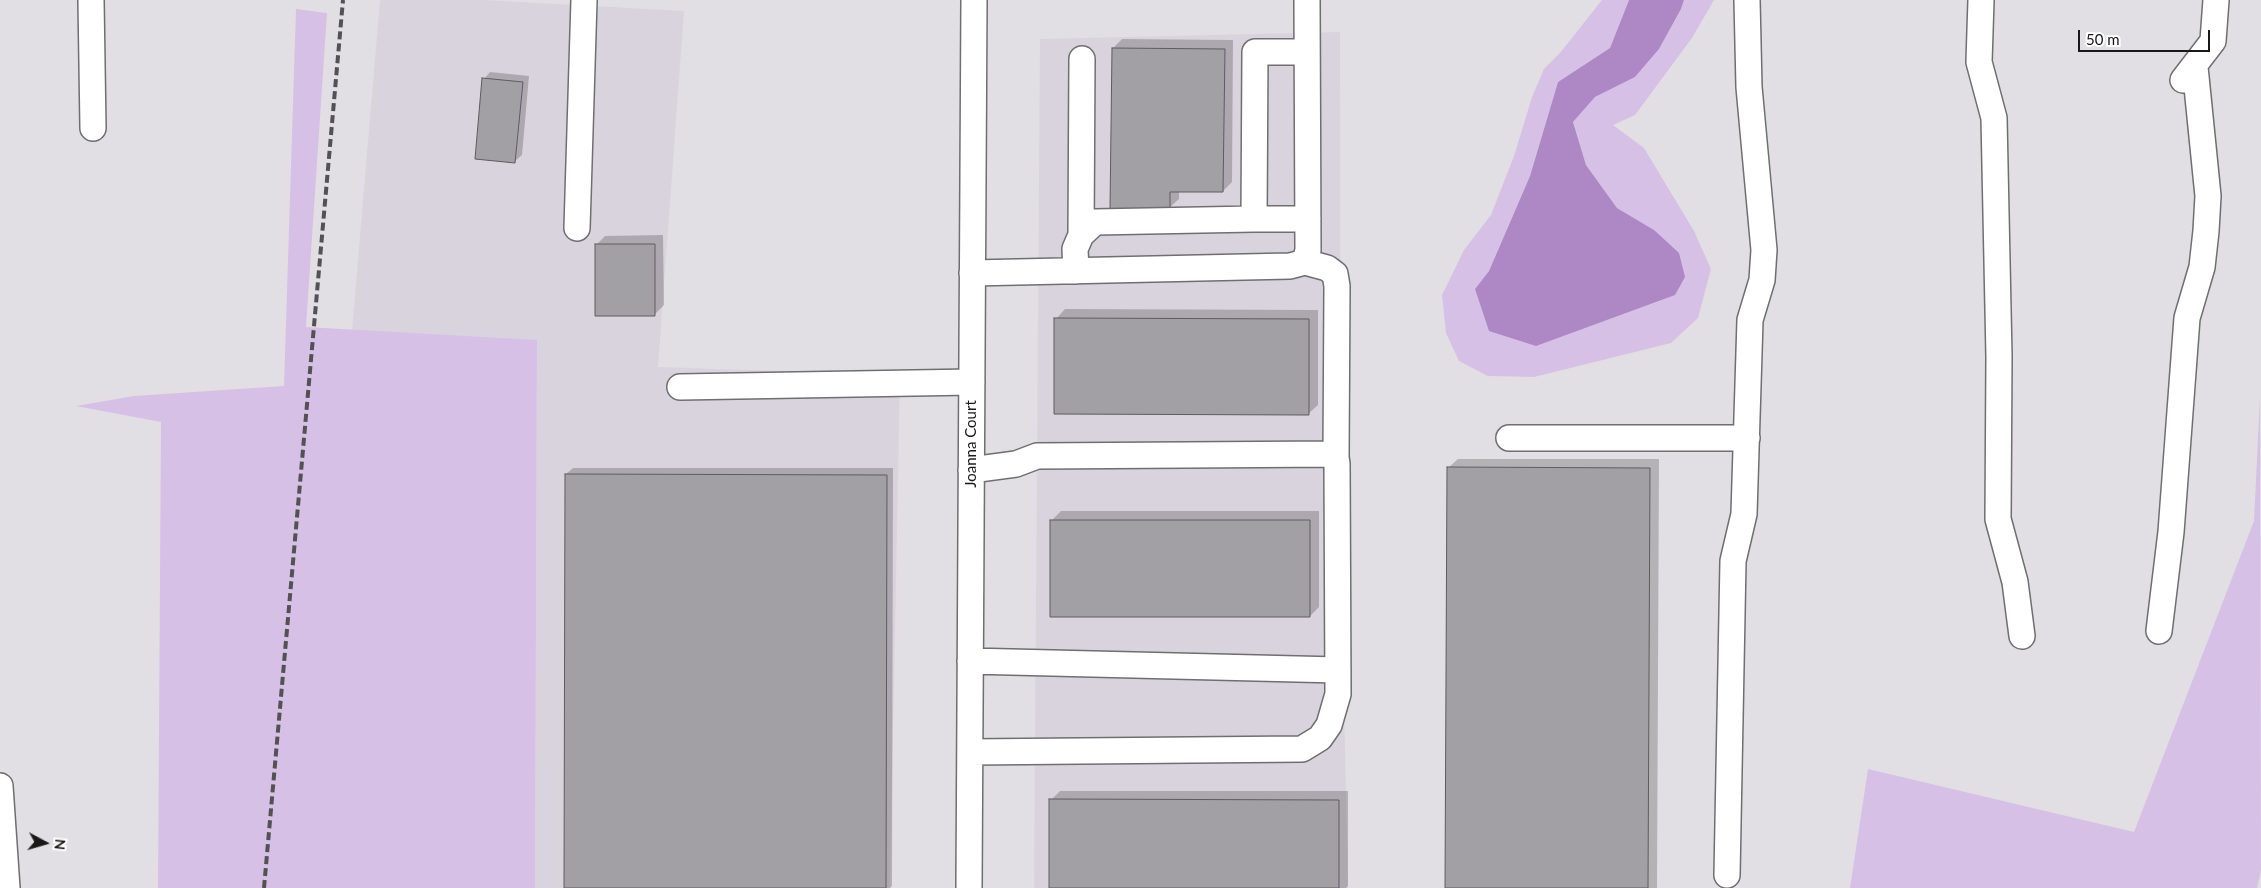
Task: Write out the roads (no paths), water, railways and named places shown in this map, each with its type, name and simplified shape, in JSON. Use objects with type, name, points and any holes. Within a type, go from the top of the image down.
[{"type":"street","points":[[91,0],[93,128]]},
{"type":"street","points":[[576,228],[584,0]]},
{"type":"street","name":"Joanna Court","points":[[969,888],[974,0]]},
{"type":"street","points":[[1305,262],[1308,250],[1307,0]]},
{"type":"street","points":[[1727,875],[1733,561],[1744,514],[1750,320],[1762,280],[1764,250],[1749,87],[1747,0]]},
{"type":"street","points":[[1981,0],[1979,62],[1994,118],[1995,137],[1999,358],[1998,519],[2015,582],[2022,636]]},
{"type":"street","points":[[2159,631],[2170,532],[2187,318],[2202,267],[2208,196],[2187,75],[2213,41],[2216,0]]},
{"type":"street","points":[[1254,219],[1255,52],[1307,52]]},
{"type":"street","points":[[1076,271],[1075,249],[1081,235],[1082,59]]},
{"type":"street","points":[[1081,235],[1095,222],[1308,219]]},
{"type":"street","points":[[970,752],[1302,749],[1320,738],[1329,725],[1338,701],[1337,286],[1335,274],[1317,264],[1305,262],[1290,266],[972,274]]},
{"type":"street","points":[[680,386],[972,382]]},
{"type":"street","points":[[1509,438],[1747,438]]},
{"type":"street","points":[[971,470],[1016,464],[1037,456],[1328,453],[1336,457]]},
{"type":"street","points":[[970,661],[1338,670]]},
{"type":"street","points":[[0,786],[7,888]]},
{"type":"railway","points":[[264,888],[343,0]]}]
